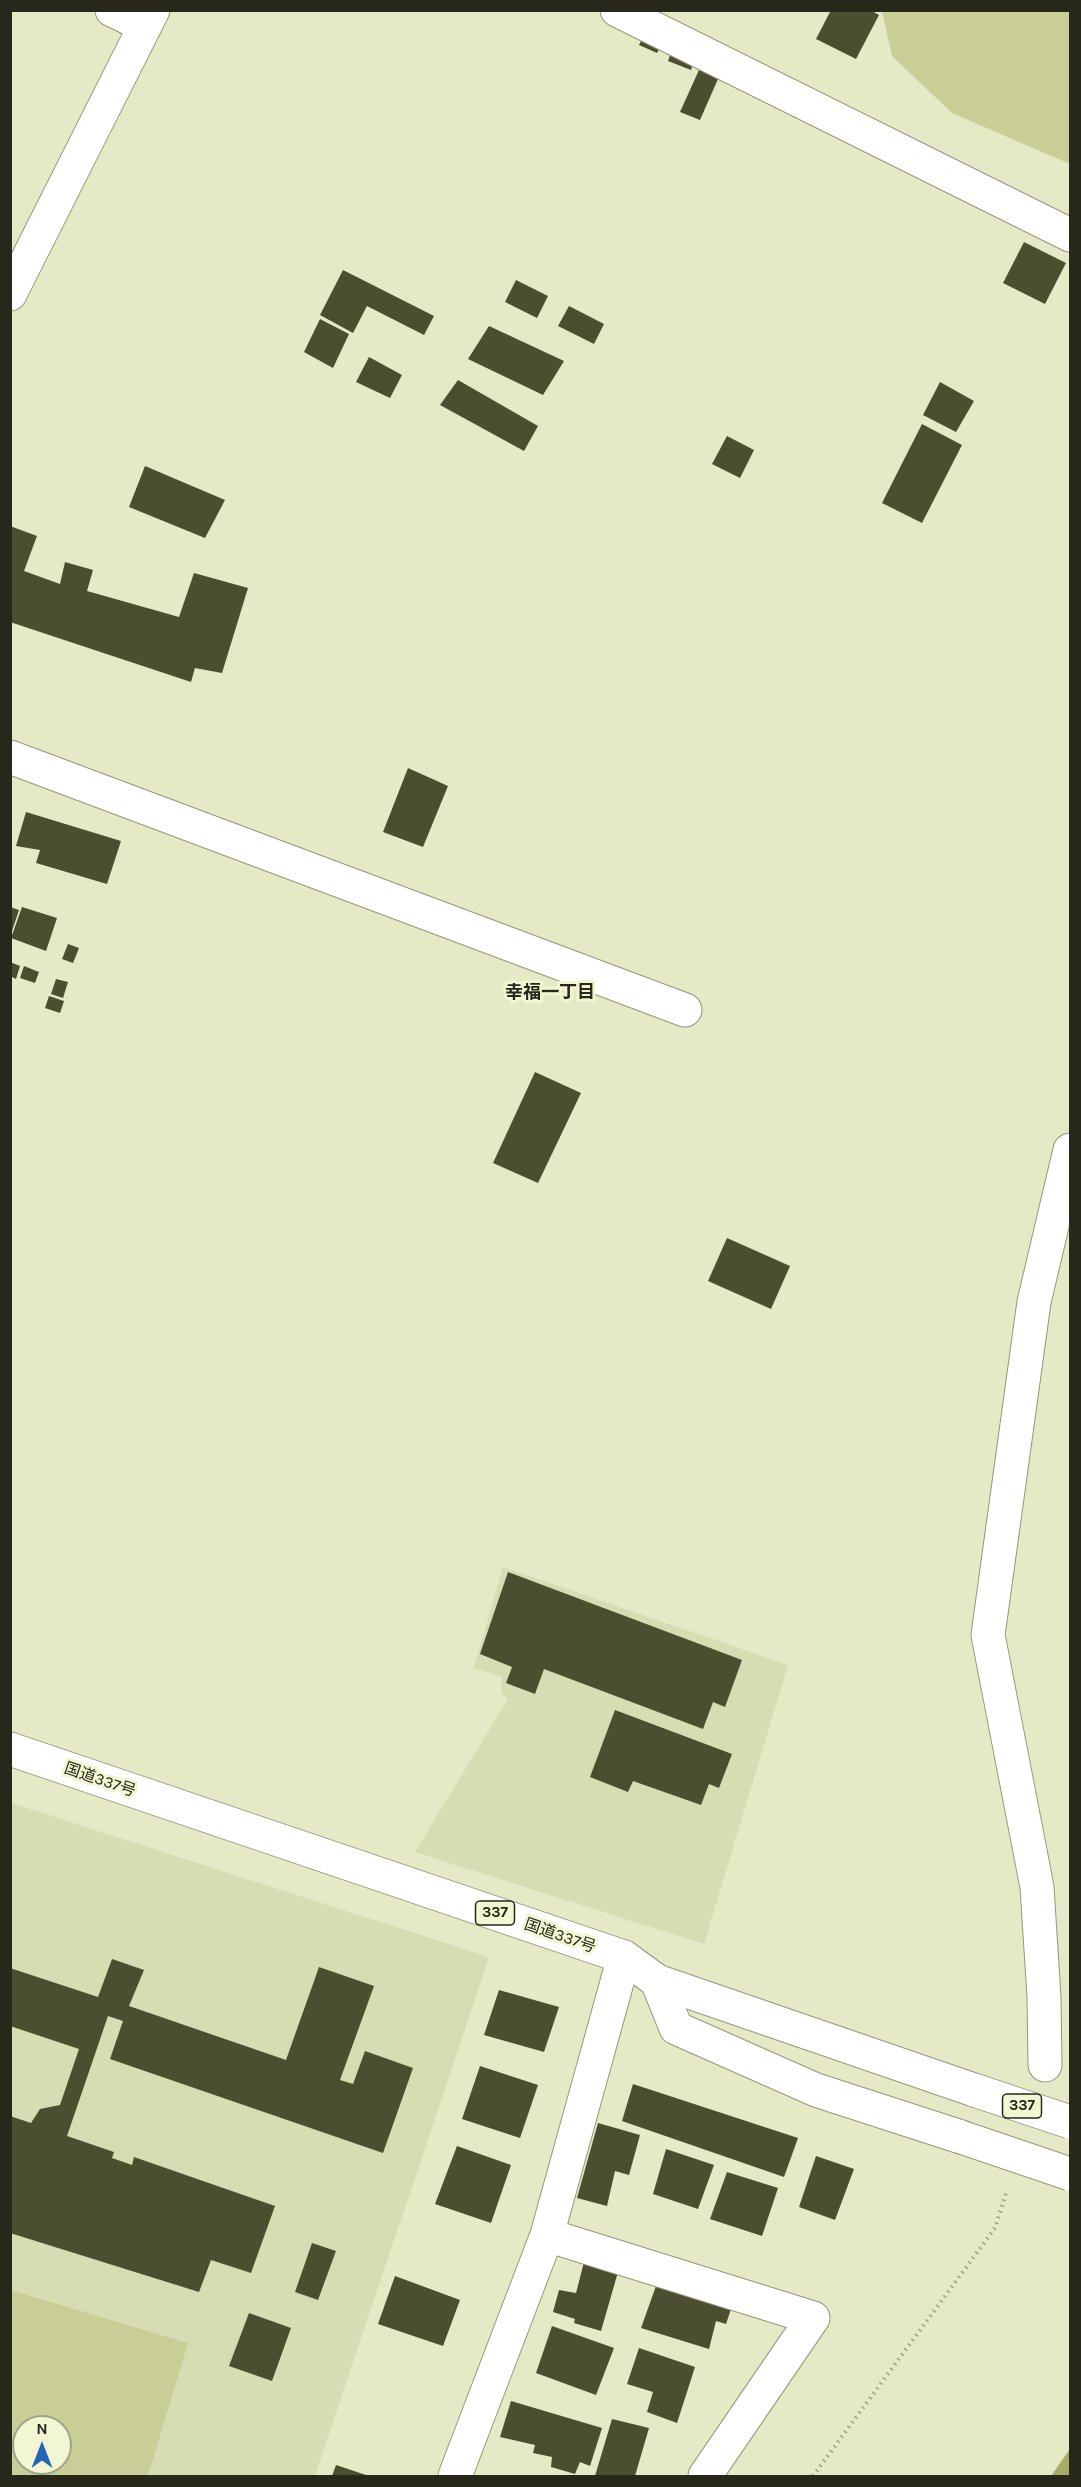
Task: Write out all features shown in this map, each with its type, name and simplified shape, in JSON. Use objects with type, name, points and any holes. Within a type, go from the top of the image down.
[{"type":"main road","points":[[10,294],[149,18],[112,10]]},
{"type":"main road","points":[[617,10],[1071,235]]},
{"type":"main road","points":[[10,758],[686,1010]]},
{"type":"main road","points":[[1046,2065],[1044,1997],[1036,1887],[988,1635],[1034,1302],[1071,1150]]},
{"type":"main road","name":"国道337号","points":[[10,1749],[624,1957],[657,1981],[1071,2122]]},
{"type":"main road","points":[[455,2476],[547,2235],[624,1957]]},
{"type":"main road","points":[[657,1981],[676,2028],[816,2090],[1071,2174]]},
{"type":"main road","points":[[547,2235],[813,2318],[705,2476]]},
{"type":"path","points":[[813,2476],[995,2228],[1008,2185]]},
{"type":"shaded area","points":[[882,11],[1070,11],[1070,164],[952,113],[892,56]]},
{"type":"shaded area","points":[[503,1567],[788,1665],[704,1944],[415,1852],[508,1699],[501,1693],[502,1677],[474,1668]]},
{"type":"shaded area","points":[[11,1803],[489,1957],[315,2476],[11,2476]]},
{"type":"shaded area","points":[[10,2290],[188,2343],[148,2476],[11,2476]]},
{"type":"shaded area","points":[[1070,2449],[1070,2476],[1051,2476]]},
{"type":"building","points":[[831,10],[870,10],[879,15],[856,59],[816,39]]},
{"type":"building","points":[[648,27],[666,35],[657,53],[639,45]]},
{"type":"building","points":[[673,46],[696,54],[691,70],[668,61]]},
{"type":"building","points":[[699,70],[718,79],[700,120],[680,112]]},
{"type":"building","points":[[1024,242],[1066,263],[1045,304],[1003,283]]},
{"type":"building","points":[[343,270],[434,316],[424,335],[367,306],[353,333],[320,315]]},
{"type":"building","points":[[516,280],[548,296],[537,318],[505,302]]},
{"type":"building","points":[[569,306],[604,324],[594,344],[558,326]]},
{"type":"building","points":[[320,319],[349,334],[333,368],[304,352]]},
{"type":"building","points":[[489,326],[564,361],[543,395],[468,359]]},
{"type":"building","points":[[369,357],[402,375],[390,398],[356,382]]},
{"type":"building","points":[[458,380],[538,426],[524,451],[440,405]]},
{"type":"building","points":[[940,382],[974,401],[956,432],[923,415]]},
{"type":"building","points":[[922,424],[962,445],[922,523],[882,503]]},
{"type":"building","points":[[727,436],[754,450],[740,478],[712,464]]},
{"type":"building","points":[[145,466],[225,500],[205,538],[129,507]]},
{"type":"building","points":[[10,526],[37,536],[24,571],[60,584],[65,562],[93,570],[87,591],[179,617],[194,573],[248,588],[222,673],[195,668],[191,682],[10,622]]},
{"type":"building","points":[[408,768],[448,786],[423,847],[383,832]]},
{"type":"building","points":[[26,812],[121,841],[107,884],[36,863],[40,850],[16,846]]},
{"type":"building","points":[[10,907],[19,910],[11,934],[10,934]]},
{"type":"building","points":[[22,907],[57,918],[46,951],[11,938]]},
{"type":"building","points":[[68,944],[79,948],[73,963],[62,959]]},
{"type":"building","points":[[10,962],[20,966],[16,979],[10,976]]},
{"type":"building","points":[[24,966],[39,972],[35,983],[20,978]]},
{"type":"building","points":[[56,979],[68,982],[63,998],[51,994]]},
{"type":"building","points":[[49,996],[64,1001],[60,1013],[45,1008]]},
{"type":"building","points":[[535,1072],[581,1093],[538,1183],[493,1163]]},
{"type":"building","points":[[727,1238],[790,1266],[771,1309],[708,1281]]},
{"type":"building","points":[[508,1572],[742,1660],[725,1707],[713,1702],[703,1729],[544,1669],[535,1694],[506,1683],[512,1667],[480,1654]]},
{"type":"building","points":[[615,1710],[732,1754],[719,1788],[709,1784],[701,1805],[633,1781],[628,1792],[590,1777]]},
{"type":"building","points":[[112,1959],[144,1970],[129,2006],[286,2060],[319,1967],[374,1986],[340,2080],[353,2084],[365,2051],[413,2068],[383,2153],[110,2059],[123,2021],[108,2016],[67,2136],[114,2152],[112,2158],[132,2165],[134,2157],[275,2206],[251,2273],[211,2260],[199,2292],[10,2233],[10,2116],[31,2123],[40,2109],[60,2105],[79,2049],[10,2026],[10,1968],[98,1997]]},
{"type":"building","points":[[499,1990],[559,2007],[544,2052],[484,2035]]},
{"type":"building","points":[[480,2066],[538,2085],[520,2138],[462,2119]]},
{"type":"building","points":[[633,2084],[798,2138],[784,2177],[622,2121]]},
{"type":"building","points":[[598,2123],[640,2135],[629,2175],[615,2171],[607,2206],[577,2198]]},
{"type":"building","points":[[457,2146],[511,2165],[491,2223],[435,2204]]},
{"type":"building","points":[[666,2149],[714,2165],[698,2209],[653,2194]]},
{"type":"building","points":[[816,2156],[854,2169],[835,2220],[799,2207]]},
{"type":"building","points":[[727,2172],[778,2188],[762,2236],[710,2219]]},
{"type":"building","points":[[312,2243],[336,2251],[318,2300],[295,2292]]},
{"type":"building","points":[[584,2262],[618,2272],[601,2331],[574,2323],[575,2319],[553,2312],[559,2290],[576,2293]]},
{"type":"building","points":[[395,2276],[460,2300],[443,2346],[378,2324]]},
{"type":"building","points":[[656,2286],[731,2309],[726,2324],[716,2321],[709,2349],[641,2328]]},
{"type":"building","points":[[249,2313],[291,2328],[272,2381],[229,2366]]},
{"type":"building","points":[[552,2326],[614,2348],[596,2395],[536,2373]]},
{"type":"building","points":[[639,2348],[695,2367],[677,2423],[647,2412],[653,2392],[627,2384]]},
{"type":"building","points":[[511,2401],[602,2428],[590,2466],[580,2462],[575,2474],[551,2467],[552,2457],[533,2453],[535,2445],[500,2437]]},
{"type":"building","points":[[612,2419],[649,2428],[635,2476],[595,2476]]},
{"type":"building","points":[[336,2465],[369,2476],[332,2476]]},
{"type":"district","name":"幸福一丁目","points":[[550,993]]}]
